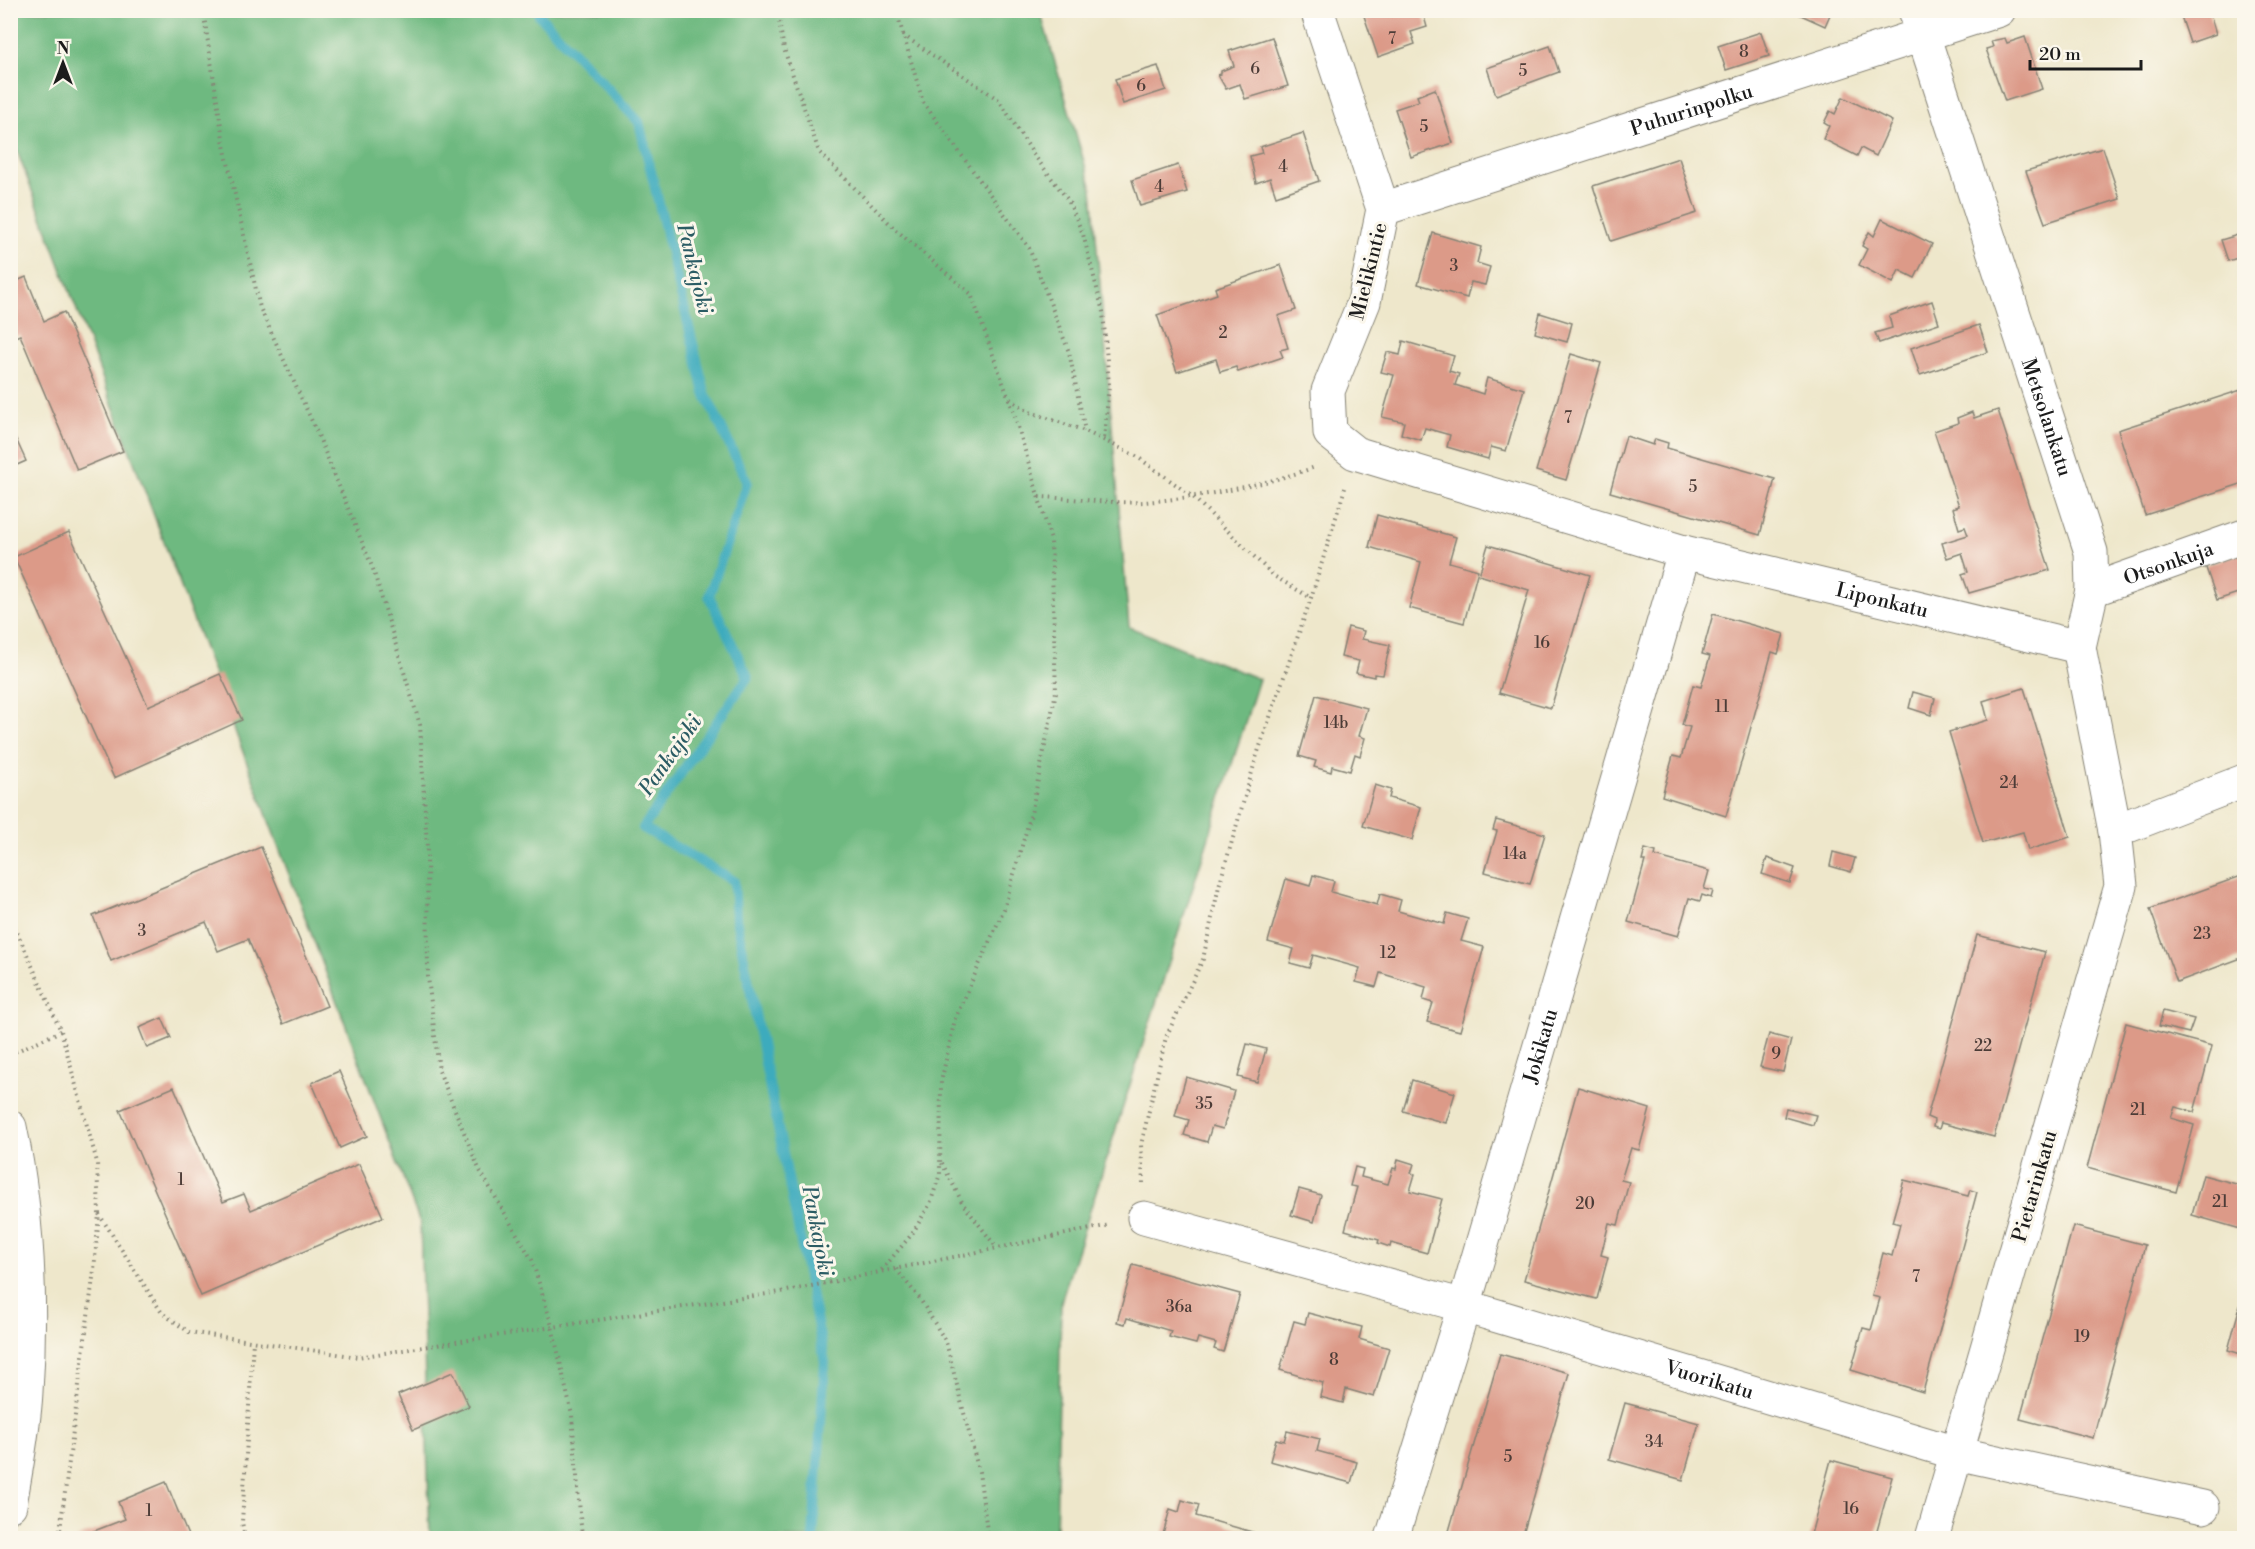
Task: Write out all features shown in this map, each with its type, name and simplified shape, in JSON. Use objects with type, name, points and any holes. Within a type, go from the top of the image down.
[{"type":"street","name":"Mielikintie","points":[[1317,10],[1383,209],[1364,302],[1328,391],[1330,433],[1355,453]]},
{"type":"street","name":"Puhurinpolku","points":[[1383,209],[1918,22],[1999,10]]},
{"type":"street","name":"Metsolankatu","points":[[1918,22],[2091,552],[2092,590],[2079,647],[2115,831]]},
{"type":"street","name":"Liponkatu","points":[[1355,453],[1684,552],[2079,647]]},
{"type":"street","name":"Otsonkuja","points":[[2092,590],[2244,536]]},
{"type":"street","name":"Jokikatu","points":[[1392,1539],[1464,1306],[1684,552]]},
{"type":"street","points":[[2115,831],[2244,781]]},
{"type":"street","name":"Pietarinkatu","points":[[1932,1539],[2121,886],[2115,831]]},
{"type":"street","points":[[10,1127],[19,1168],[29,1278],[26,1393],[10,1505]]},
{"type":"street","name":"Vuorikatu","points":[[1144,1218],[1464,1306],[1956,1453],[2203,1507]]},
{"type":"path","points":[[203,10],[224,145],[260,308],[316,430],[373,569],[420,724],[427,846],[428,977],[439,1071],[478,1169],[532,1260],[552,1326],[572,1414],[582,1539]]},
{"type":"path","points":[[777,10],[784,50],[819,152],[895,229],[971,294],[1009,399],[1051,540],[1056,692],[1031,814],[1004,909],[955,1019],[941,1082],[940,1174],[930,1204],[912,1234],[879,1272]]},
{"type":"path","points":[[896,10],[923,102],[1029,248],[1069,352],[1086,431]]},
{"type":"path","points":[[903,35],[999,100],[1068,200],[1083,234],[1103,312],[1109,386],[1104,440]]},
{"type":"path","points":[[1009,399],[1030,412],[1086,431],[1136,456],[1192,496],[1274,576],[1311,598]]},
{"type":"path","points":[[1038,497],[1143,502],[1192,496],[1285,478],[1355,453]]},
{"type":"path","points":[[99,1214],[162,1313],[189,1332],[358,1357],[787,1291],[1144,1218],[1141,1144],[1166,1037],[1203,959],[1219,886],[1257,755],[1311,598],[1355,453]]},
{"type":"path","points":[[10,916],[61,1031],[97,1162],[99,1214],[59,1539]]},
{"type":"path","points":[[10,1054],[61,1031]]},
{"type":"path","points":[[940,1161],[963,1204],[997,1248]]},
{"type":"path","points":[[896,1268],[920,1299],[946,1342],[979,1472],[988,1539]]},
{"type":"path","points":[[245,1539],[243,1522],[253,1341]]},
{"type":"green space","points":[[11,11],[1040,11],[1092,189],[1129,627],[1259,679],[1061,1302],[1056,1538],[430,1538],[420,1223],[11,135]]},
{"type":"building","points":[[1362,10],[1422,10],[1427,27],[1411,32],[1415,44],[1378,57]]},
{"type":"building","points":[[1790,10],[1832,10],[1825,26]]},
{"type":"building","points":[[2179,10],[2209,10],[2216,34],[2190,43]]},
{"type":"building","points":[[1761,32],[1769,56],[1726,70],[1718,46]]},
{"type":"building","points":[[1272,37],[1288,86],[1245,99],[1240,84],[1226,89],[1218,75],[1221,71],[1234,66],[1229,51]]},
{"type":"building","points":[[2025,37],[2042,89],[2005,101],[1986,49],[1993,47],[1991,41],[2005,38],[2007,43]]},
{"type":"building","points":[[1550,46],[1559,72],[1496,95],[1487,68]]},
{"type":"building","points":[[1158,66],[1166,90],[1123,104],[1115,79]]},
{"type":"building","points":[[1435,89],[1453,143],[1411,157],[1395,109],[1419,101],[1417,96]]},
{"type":"building","points":[[1843,97],[1892,121],[1876,156],[1861,148],[1857,156],[1823,139],[1829,126],[1824,123],[1830,111],[1835,114]]},
{"type":"building","points":[[1303,133],[1319,181],[1276,196],[1270,178],[1256,183],[1250,156],[1262,153],[1260,147]]},
{"type":"building","points":[[2103,148],[2120,199],[2045,223],[2026,171]]},
{"type":"building","points":[[1679,158],[1697,213],[1611,241],[1593,186]]},
{"type":"building","points":[[1178,165],[1187,192],[1140,206],[1132,180]]},
{"type":"building","points":[[1882,219],[1932,244],[1915,278],[1899,270],[1893,283],[1859,265],[1867,249],[1862,246],[1869,232],[1874,236]]},
{"type":"building","points":[[1433,233],[1481,247],[1477,263],[1490,267],[1485,285],[1471,282],[1467,298],[1418,284]]},
{"type":"building","points":[[2241,234],[2244,256],[2228,261],[2221,240]]},
{"type":"building","points":[[1281,265],[1296,310],[1278,316],[1288,348],[1280,350],[1283,357],[1238,372],[1236,367],[1220,372],[1216,359],[1177,372],[1157,315],[1217,294],[1215,288]]},
{"type":"building","points":[[26,277],[44,321],[64,312],[123,451],[77,470],[20,335],[10,339],[10,284]]},
{"type":"building","points":[[1932,301],[1939,323],[1879,343],[1875,333],[1892,328],[1889,316]]},
{"type":"building","points":[[1540,313],[1572,323],[1567,342],[1535,333]]},
{"type":"building","points":[[1979,325],[1988,352],[1920,375],[1911,348]]},
{"type":"building","points":[[1403,341],[1454,356],[1449,371],[1459,374],[1455,385],[1483,394],[1487,378],[1524,389],[1506,451],[1491,447],[1488,459],[1447,447],[1450,435],[1425,428],[1421,440],[1401,434],[1404,422],[1382,417],[1394,375],[1381,372],[1387,352],[1400,355]]},
{"type":"building","points":[[1571,354],[1601,363],[1566,480],[1536,471]]},
{"type":"building","points":[[2244,389],[2244,483],[2145,515],[2118,430]]},
{"type":"building","points":[[1998,410],[2050,570],[1969,593],[1962,574],[1968,572],[1962,553],[1947,558],[1942,543],[1968,535],[1965,527],[1959,529],[1953,508],[1959,506],[1934,431],[1958,423],[1957,418],[1972,412],[1974,418]]},
{"type":"building","points":[[10,426],[26,461],[10,468]]},
{"type":"building","points":[[1626,436],[1653,445],[1655,439],[1668,443],[1667,448],[1775,479],[1760,535],[1610,492]]},
{"type":"building","points":[[1377,515],[1456,537],[1449,562],[1478,570],[1464,623],[1409,608],[1421,562],[1369,547]]},
{"type":"building","points":[[69,532],[148,706],[220,674],[242,720],[114,778],[14,557]]},
{"type":"building","points":[[1488,545],[1590,575],[1551,708],[1499,693],[1529,590],[1479,575]]},
{"type":"building","points":[[2244,552],[2244,591],[2217,600],[2205,565]]},
{"type":"building","points":[[1713,614],[1784,634],[1778,654],[1772,652],[1726,816],[1662,796],[1673,756],[1681,758],[1690,727],[1682,725],[1693,685],[1701,687],[1710,656],[1702,654]]},
{"type":"building","points":[[1348,627],[1364,631],[1362,639],[1390,645],[1383,675],[1374,674],[1374,677],[1356,673],[1359,661],[1341,657]]},
{"type":"building","points":[[2024,688],[2070,837],[2028,850],[2023,832],[1983,843],[1949,732],[1988,720],[1983,701]]},
{"type":"building","points":[[1913,692],[1935,698],[1931,715],[1909,708]]},
{"type":"building","points":[[1316,695],[1367,708],[1359,736],[1365,738],[1360,756],[1355,754],[1350,771],[1332,766],[1331,772],[1314,767],[1316,761],[1299,756]]},
{"type":"building","points":[[1375,785],[1391,790],[1389,798],[1421,807],[1412,840],[1363,826]]},
{"type":"building","points":[[1496,820],[1545,834],[1530,884],[1485,872],[1497,831],[1493,830]]},
{"type":"building","points":[[261,847],[327,1006],[283,1024],[248,939],[218,951],[206,922],[111,961],[93,916]]},
{"type":"building","points":[[1645,849],[1656,852],[1655,856],[1709,871],[1704,889],[1713,891],[1711,898],[1702,895],[1700,901],[1689,898],[1678,936],[1628,922],[1645,861],[1642,861]]},
{"type":"building","points":[[1833,852],[1855,858],[1851,872],[1830,866]]},
{"type":"building","points":[[1767,858],[1795,868],[1790,883],[1762,874]]},
{"type":"building","points":[[1313,875],[1334,881],[1331,892],[1377,905],[1380,894],[1401,900],[1398,911],[1444,924],[1447,913],[1468,919],[1461,941],[1484,947],[1460,1031],[1427,1022],[1433,1003],[1423,1000],[1426,987],[1380,973],[1376,987],[1356,982],[1360,968],[1313,955],[1309,968],[1290,963],[1294,949],[1268,942],[1286,879],[1310,886]]},
{"type":"building","points":[[2244,875],[2244,957],[2177,982],[2150,909]]},
{"type":"building","points":[[1977,935],[2045,952],[1994,1137],[1941,1123],[1939,1129],[1933,1127],[1934,1120],[1927,1117]]},
{"type":"building","points":[[2163,1011],[2194,1019],[2189,1033],[2159,1026]]},
{"type":"building","points":[[162,1018],[171,1038],[147,1048],[139,1028]]},
{"type":"building","points":[[2126,1023],[2212,1046],[2194,1112],[2175,1107],[2171,1118],[2194,1125],[2176,1192],[2087,1168]]},
{"type":"building","points":[[1769,1034],[1791,1040],[1783,1072],[1760,1067]]},
{"type":"building","points":[[1247,1044],[1266,1049],[1257,1082],[1238,1077]]},
{"type":"building","points":[[339,1071],[367,1136],[340,1148],[312,1083]]},
{"type":"building","points":[[1186,1077],[1234,1091],[1223,1129],[1212,1126],[1207,1142],[1184,1135],[1189,1120],[1175,1116]]},
{"type":"building","points":[[1412,1080],[1455,1093],[1446,1123],[1403,1111]]},
{"type":"building","points":[[174,1087],[223,1202],[244,1194],[251,1210],[359,1164],[383,1217],[201,1296],[120,1110]]},
{"type":"building","points":[[1578,1087],[1650,1109],[1639,1150],[1631,1148],[1621,1180],[1629,1182],[1618,1225],[1609,1223],[1601,1255],[1608,1257],[1597,1299],[1524,1280]]},
{"type":"building","points":[[1786,1108],[1816,1115],[1813,1125],[1784,1117]]},
{"type":"building","points":[[1398,1159],[1414,1164],[1411,1173],[1415,1174],[1410,1191],[1442,1199],[1427,1253],[1391,1243],[1390,1247],[1378,1243],[1379,1240],[1345,1230],[1357,1187],[1350,1186],[1355,1167],[1363,1169],[1361,1177],[1388,1184],[1393,1168],[1396,1169]]},
{"type":"building","points":[[2203,1175],[2244,1186],[2244,1230],[2192,1215]]},
{"type":"building","points":[[1904,1180],[1968,1196],[1970,1190],[1977,1192],[1923,1392],[1851,1370],[1863,1328],[1871,1330],[1880,1298],[1872,1296],[1883,1253],[1892,1256],[1900,1224],[1892,1222]]},
{"type":"building","points":[[1299,1189],[1321,1195],[1314,1222],[1291,1215]]},
{"type":"building","points":[[2073,1226],[2145,1245],[2093,1438],[2020,1419]]},
{"type":"building","points":[[1133,1265],[1240,1294],[1223,1352],[1214,1349],[1216,1343],[1198,1338],[1196,1344],[1169,1337],[1171,1331],[1127,1318],[1125,1324],[1117,1322]]},
{"type":"building","points":[[2244,1291],[2244,1355],[2228,1350]]},
{"type":"building","points":[[1308,1313],[1362,1327],[1359,1339],[1389,1348],[1374,1397],[1346,1389],[1343,1403],[1320,1397],[1323,1383],[1280,1370],[1294,1321],[1305,1324]]},
{"type":"building","points":[[1500,1354],[1569,1373],[1522,1538],[1447,1538]]},
{"type":"building","points":[[453,1372],[469,1406],[413,1430],[398,1395]]},
{"type":"building","points":[[1625,1403],[1699,1423],[1683,1480],[1609,1459]]},
{"type":"building","points":[[1287,1431],[1320,1439],[1317,1451],[1357,1462],[1351,1483],[1270,1461],[1276,1439],[1284,1441]]},
{"type":"building","points":[[1831,1460],[1892,1477],[1875,1538],[1810,1538]]},
{"type":"building","points":[[166,1482],[189,1538],[76,1538],[125,1519],[118,1502]]},
{"type":"building","points":[[1182,1500],[1199,1505],[1196,1516],[1273,1538],[1162,1538],[1170,1509],[1179,1512]]},
{"type":"waterway","name":"Pankajoki","points":[[541,10],[539,15],[639,122],[705,393],[747,482],[709,596],[748,677],[643,828],[734,881],[736,919],[825,1362],[813,1538]]}]
